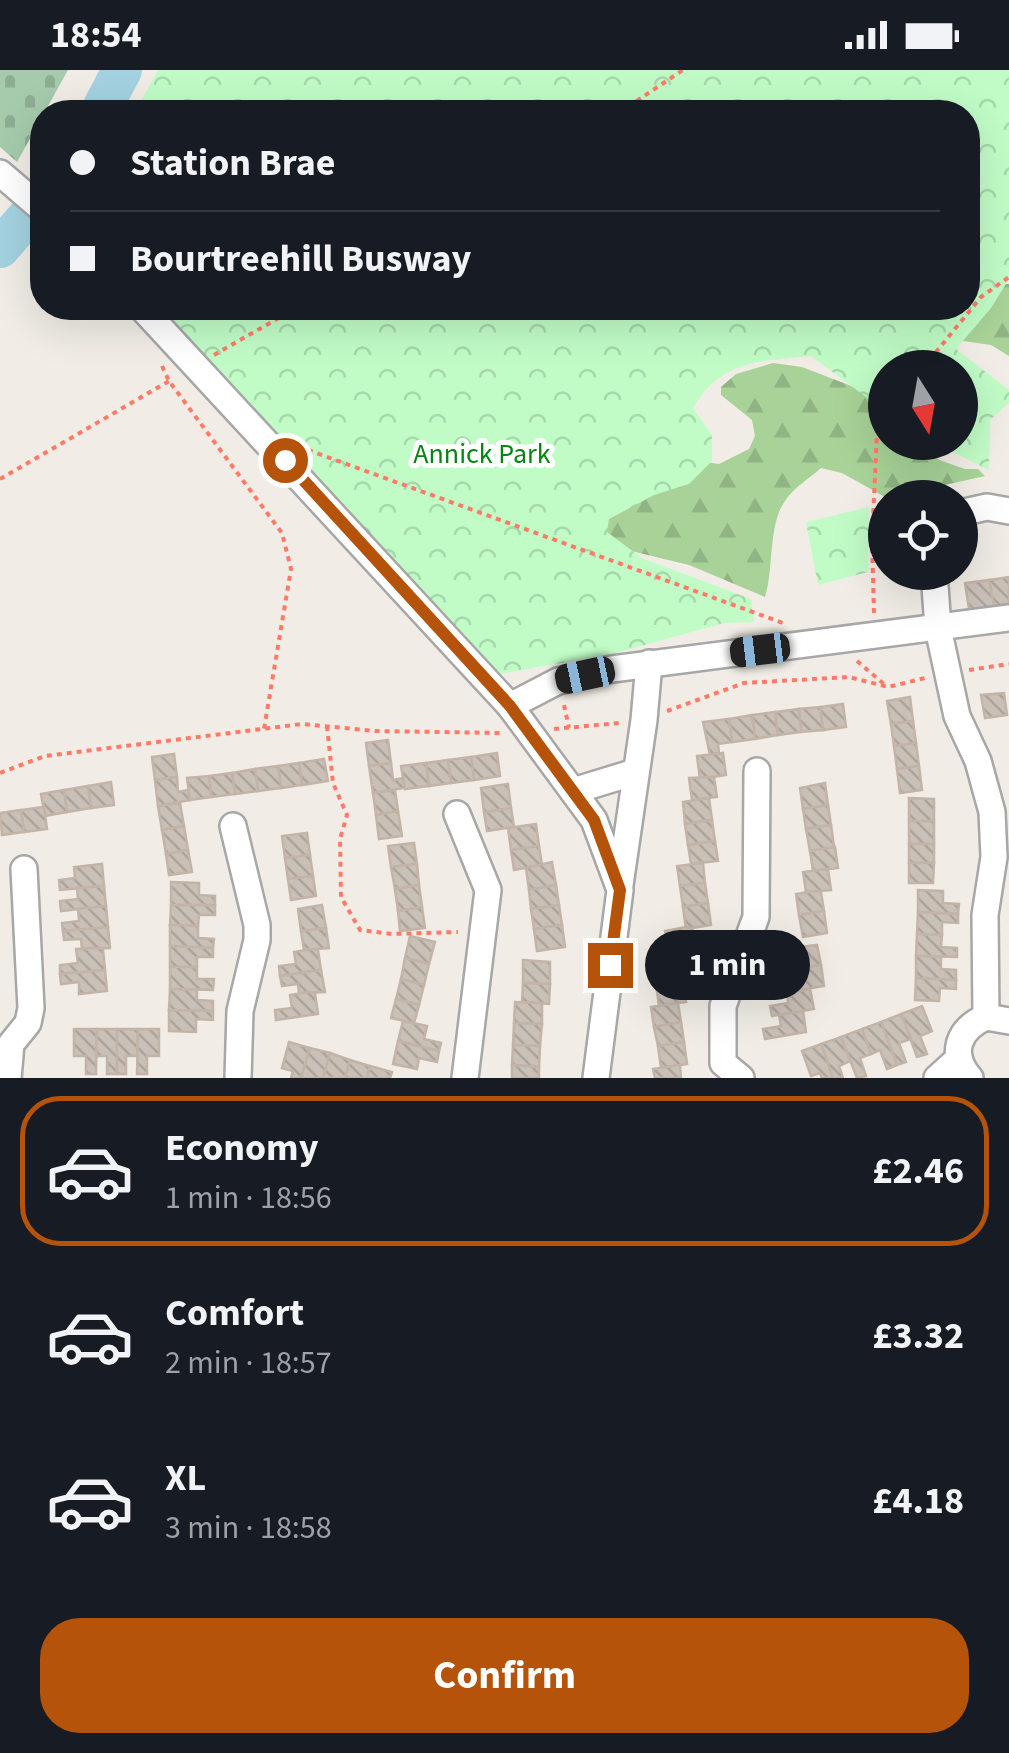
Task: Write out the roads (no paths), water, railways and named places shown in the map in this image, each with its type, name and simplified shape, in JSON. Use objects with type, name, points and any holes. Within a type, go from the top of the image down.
[{"type":"street","points":[[7,178],[30,198]]},
{"type":"street","points":[[154,320],[510,706],[594,820],[620,890]]},
{"type":"street","points":[[978,508],[988,506],[1009,511]]},
{"type":"street","points":[[935,590],[938,628],[957,716],[978,760],[992,812],[994,857],[984,915],[998,1019],[972,1023],[958,1048],[964,1069],[937,1078]]},
{"type":"street","points":[[510,706],[558,681],[648,663],[1009,618]]},
{"type":"street","points":[[596,1078],[634,772],[644,720],[648,663]]},
{"type":"street","points":[[740,1078],[722,1062],[723,1006],[756,917],[757,770]]},
{"type":"street","points":[[573,791],[634,772]]},
{"type":"street","points":[[457,814],[488,890],[464,1078]]},
{"type":"street","points":[[233,826],[257,926],[240,1010],[238,1078]]},
{"type":"street","points":[[8,1078],[11,1044],[28,1023],[31,1008],[24,869]]},
{"type":"waterway","points":[[106,100],[122,70]]},
{"type":"waterway","points":[[0,248],[30,214]]},
{"type":"park label","name":"Annick Park","points":[[482,453]]}]
